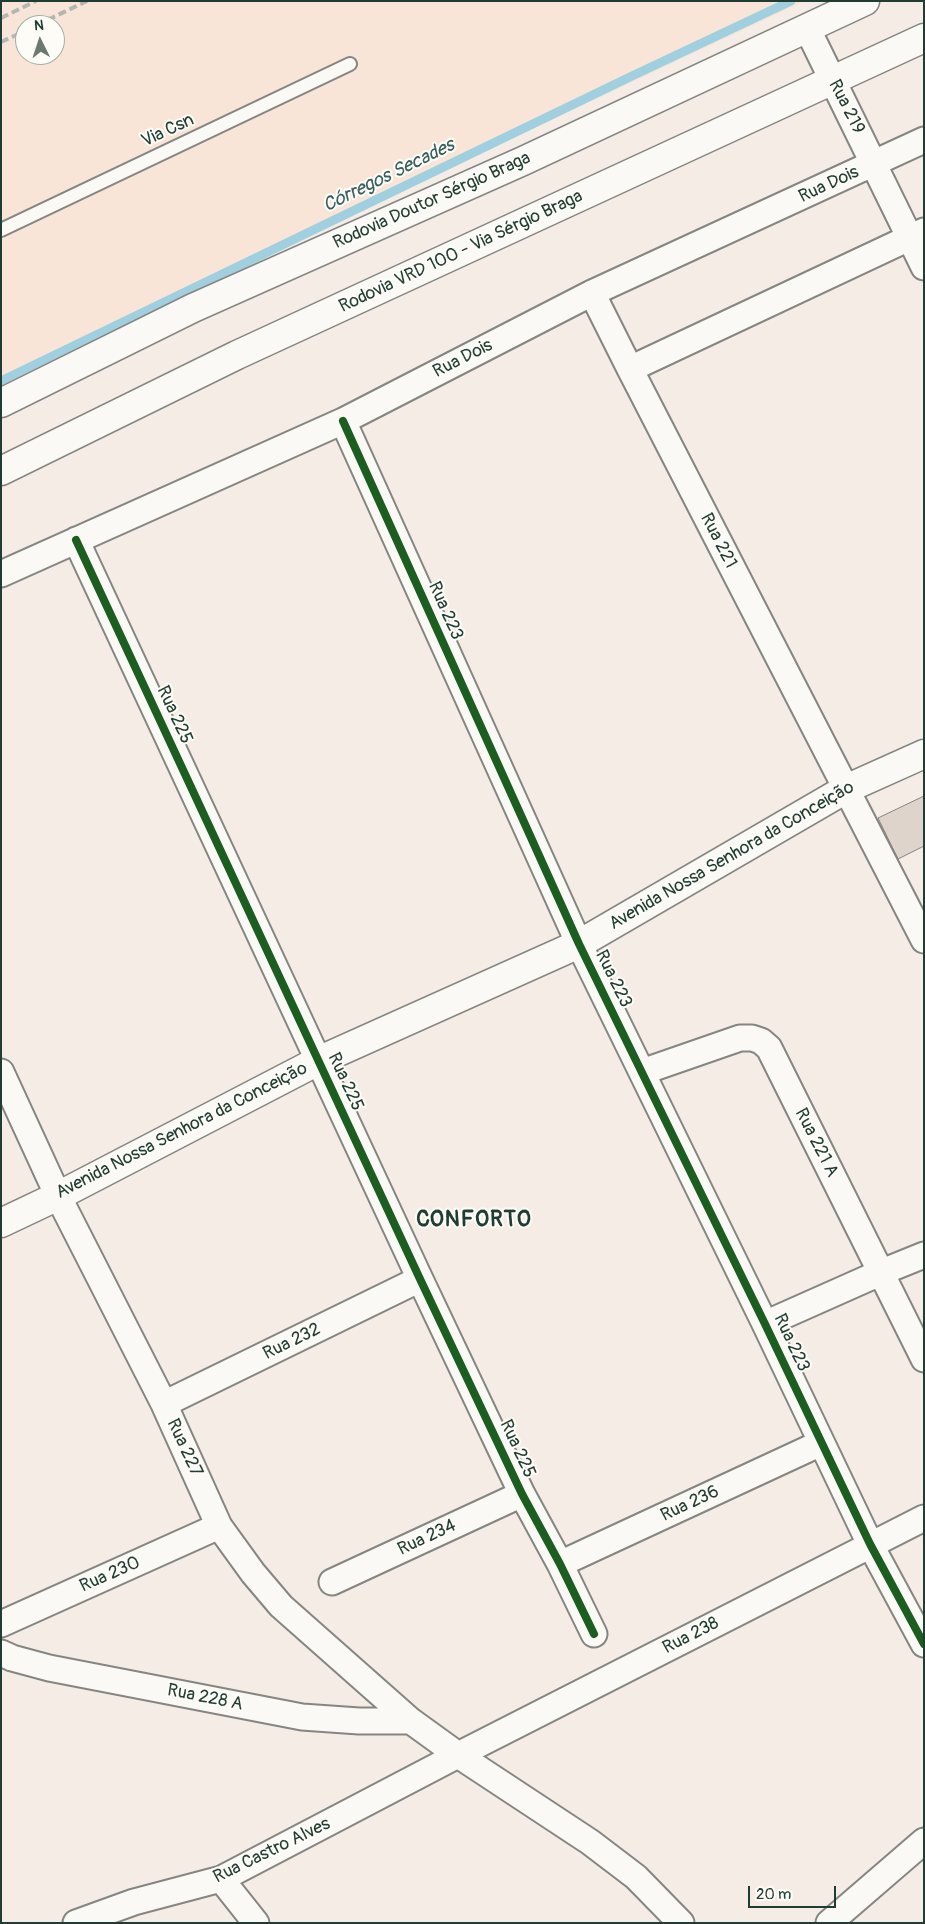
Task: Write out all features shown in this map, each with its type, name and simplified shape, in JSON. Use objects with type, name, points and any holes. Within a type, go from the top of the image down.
[{"type":"main road","name":"Rodovia Doutor Sérgio Braga","points":[[1,403],[193,308],[523,161],[865,1]]},
{"type":"main road","name":"Rodovia VRD 100 - Via Sérgio Braga","points":[[1,471],[237,355],[924,38]]},
{"type":"main road","name":"Avenida Nossa Senhora da Conceição","points":[[1,1223],[58,1196],[318,1061],[579,944],[846,789],[924,754]]},
{"type":"street","name":"Rua 219","points":[[807,28],[875,164],[916,234],[924,267]]},
{"type":"street","name":"Rua Dois","points":[[1,574],[343,420],[592,293],[924,140]]},
{"type":"street","points":[[630,369],[916,234]]},
{"type":"street","name":"Rua 221","points":[[592,293],[924,940]]},
{"type":"street","name":"Rua 223","points":[[343,420],[579,944],[765,1324],[870,1544],[924,1644]]},
{"type":"street","name":"Rua 225","points":[[76,540],[420,1279],[522,1494],[560,1564],[594,1634]]},
{"type":"street","name":"Rua 221 A","points":[[642,1072],[740,1038],[752,1038],[761,1041],[769,1048],[882,1272],[924,1360]]},
{"type":"street","name":"Rua 227","points":[[1,1072],[58,1196],[164,1404],[220,1526],[253,1573],[281,1606],[412,1720],[458,1754],[590,1842],[636,1878],[681,1923]]},
{"type":"street","points":[[765,1324],[924,1255]]},
{"type":"street","name":"Rua 232","points":[[164,1404],[420,1279]]},
{"type":"street","name":"Rua 236","points":[[560,1564],[821,1443]]},
{"type":"street","name":"Rua 234","points":[[332,1582],[522,1494]]},
{"type":"street","name":"Rua 238","points":[[458,1754],[924,1518]]},
{"type":"street","name":"Rua 230","points":[[1,1624],[220,1526]]},
{"type":"street","name":"Rua 228 A","points":[[1,1653],[49,1668],[302,1717],[359,1721],[412,1720]]},
{"type":"street","name":"Rua Castro Alves","points":[[76,1923],[134,1902],[221,1879],[458,1754]]},
{"type":"street","points":[[829,1923],[924,1841]]},
{"type":"street","points":[[221,1879],[256,1923]]},
{"type":"lane","name":"Via Csn","points":[[1,230],[350,64]]},
{"type":"shaded area","points":[[1,1],[805,1],[1,379]]},
{"type":"building","points":[[924,796],[924,846],[898,859],[878,818]]},
{"type":"waterway","name":"Córregos Secades","points":[[1,381],[791,1]]},
{"type":"railway","points":[[1,18],[36,1]]},
{"type":"railway","points":[[58,15],[87,1]]},
{"type":"railway","points":[[1,42],[15,36]]},
{"type":"cycle path","points":[[343,421],[579,944],[765,1324],[870,1544],[924,1644]]},
{"type":"cycle path","points":[[76,540],[420,1279],[522,1494],[560,1564],[594,1634]]},
{"type":"district","name":"CONFORTO","points":[[474,1220]]}]
